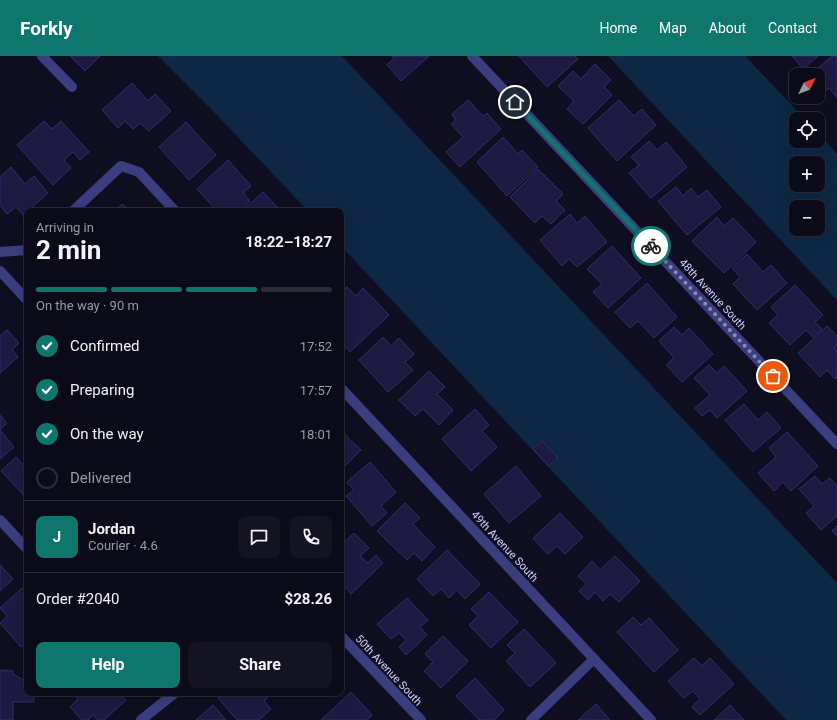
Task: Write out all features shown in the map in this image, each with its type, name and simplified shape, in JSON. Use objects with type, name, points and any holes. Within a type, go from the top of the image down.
[{"type":"street","points":[[42,56],[72,87]]},
{"type":"street","name":"48th Avenue South","points":[[472,56],[837,444]]},
{"type":"street","points":[[76,208],[121,166],[139,172],[172,208]]},
{"type":"street","points":[[0,252],[24,250]]},
{"type":"street","points":[[0,271],[24,297]]},
{"type":"street","name":"49th Avenue South","points":[[344,391],[651,720]]},
{"type":"street","points":[[0,520],[24,546]]},
{"type":"street","name":"50th Avenue South","points":[[344,639],[414,718]]},
{"type":"street","points":[[530,720],[594,659]]},
{"type":"street","points":[[141,720],[167,696]]},
{"type":"water","points":[[158,56],[342,56],[837,583],[837,720],[786,720],[344,249],[344,208],[305,208],[215,113]]},
{"type":"water","points":[[608,56],[745,56],[789,102],[789,104],[798,112],[789,112],[789,148],[825,148],[825,141],[837,154],[837,300]]},
{"type":"building","points":[[70,56],[100,56],[85,71]]},
{"type":"building","points":[[392,56],[429,56],[401,81],[387,65],[394,58]]},
{"type":"building","points":[[519,56],[575,56],[578,59],[547,87]]},
{"type":"building","points":[[792,56],[818,56],[804,68],[802,68]]},
{"type":"building","points":[[832,56],[837,56],[837,98],[829,88],[825,92],[825,68],[818,68]]},
{"type":"building","points":[[595,64],[611,80],[604,87],[612,95],[583,124],[567,109],[574,101],[558,86],[573,71],[581,79]]},
{"type":"building","points":[[132,83],[148,101],[155,94],[171,111],[149,131],[140,123],[133,129],[125,121],[118,128],[102,110]]},
{"type":"building","points":[[468,100],[483,116],[487,113],[501,129],[460,167],[446,152],[463,137],[451,124],[456,120],[452,114]]},
{"type":"building","points":[[619,100],[634,116],[642,109],[656,125],[617,161],[588,128]]},
{"type":"building","points":[[44,121],[52,129],[61,121],[89,152],[80,160],[73,152],[64,160],[71,168],[53,185],[17,145]]},
{"type":"building","points":[[186,122],[216,155],[189,180],[159,147]]},
{"type":"building","points":[[503,137],[518,154],[522,150],[538,167],[507,196],[477,162]]},
{"type":"building","points":[[649,141],[657,150],[666,142],[687,167],[651,198],[629,173],[639,165],[631,157]]},
{"type":"building","points":[[228,160],[251,186],[243,193],[250,201],[243,208],[214,208],[197,189]]},
{"type":"building","points":[[11,167],[25,184],[34,176],[48,193],[31,208],[24,208],[23,215],[16,207],[7,214],[0,205],[0,177]]},
{"type":"building","points":[[538,169],[563,194],[556,201],[565,210],[551,224],[542,216],[535,223],[510,197]]},
{"type":"building","points":[[676,187],[683,196],[691,188],[698,197],[707,190],[721,207],[687,235],[658,201]]},
{"type":"building","points":[[263,192],[277,207],[276,208],[245,208]]},
{"type":"building","points":[[122,204],[127,208],[118,208]]},
{"type":"building","points":[[570,214],[577,223],[585,216],[607,242],[577,267],[569,259],[562,266],[540,240]]},
{"type":"building","points":[[717,217],[724,226],[733,218],[756,242],[724,273],[692,241]]},
{"type":"building","points":[[612,246],[641,278],[608,308],[593,292],[602,284],[587,269]]},
{"type":"building","points":[[747,254],[763,272],[771,265],[787,283],[757,310],[733,284],[740,277],[732,268]]},
{"type":"building","points":[[647,283],[677,317],[654,338],[638,321],[630,328],[615,312]]},
{"type":"building","points":[[795,285],[823,315],[815,322],[822,329],[813,337],[806,330],[790,345],[769,323],[778,315],[771,307]]},
{"type":"building","points":[[347,287],[356,296],[363,288],[389,315],[350,352],[344,345],[344,290]]},
{"type":"building","points":[[827,326],[837,336],[837,347],[835,349],[837,351],[837,377],[835,379],[827,370],[820,377],[798,353]]},
{"type":"building","points":[[674,327],[682,335],[689,328],[713,354],[682,382],[666,365],[674,358],[659,341]]},
{"type":"building","points":[[7,330],[19,343],[12,350],[18,357],[0,373],[0,336]]},
{"type":"building","points":[[383,337],[391,346],[399,338],[414,354],[405,362],[413,370],[388,392],[359,360]]},
{"type":"building","points":[[709,365],[717,373],[724,366],[747,391],[717,418],[710,410],[702,416],[695,408],[710,395],[694,378]]},
{"type":"building","points":[[429,371],[445,387],[437,394],[453,410],[439,425],[423,409],[415,416],[399,400]]},
{"type":"building","points":[[744,404],[758,420],[767,412],[781,428],[753,452],[725,420]]},
{"type":"building","points":[[475,409],[489,425],[482,431],[497,447],[471,471],[442,439]]},
{"type":"building","points":[[0,415],[7,423],[0,430]]},
{"type":"building","points":[[0,430],[14,447],[0,459]]},
{"type":"building","points":[[787,432],[818,466],[791,491],[783,482],[774,491],[758,473],[776,457],[769,448]]},
{"type":"building","points":[[344,434],[361,450],[344,467]]},
{"type":"building","points":[[542,441],[558,458],[549,466],[533,449]]},
{"type":"building","points":[[16,457],[23,465],[24,464],[24,496],[1,471]]},
{"type":"building","points":[[370,462],[396,492],[381,506],[387,513],[372,526],[346,496],[354,490],[347,482]]},
{"type":"building","points":[[516,466],[541,496],[509,523],[484,494]]},
{"type":"building","points":[[815,476],[822,484],[830,478],[837,486],[837,516],[821,530],[806,513],[814,506],[799,489]]},
{"type":"building","points":[[405,503],[420,518],[413,524],[435,547],[422,561],[414,553],[407,560],[377,531]]},
{"type":"building","points":[[560,513],[583,537],[565,554],[557,546],[548,554],[533,538]]},
{"type":"building","points":[[837,526],[837,536],[832,531]]},
{"type":"building","points":[[354,533],[369,548],[360,556],[368,563],[376,555],[383,563],[351,594],[344,586],[344,542]]},
{"type":"building","points":[[447,550],[480,584],[465,599],[457,590],[449,598],[441,589],[433,596],[417,579]]},
{"type":"building","points":[[615,556],[640,581],[619,602],[610,594],[603,601],[595,592],[588,600],[579,591],[587,584],[578,576],[592,561],[600,570]]},
{"type":"building","points":[[0,565],[13,579],[0,591]]},
{"type":"building","points":[[22,588],[24,590],[24,644],[21,647],[0,623],[7,616],[0,608]]},
{"type":"building","points":[[489,592],[518,622],[491,648],[469,625],[478,616],[471,609]]},
{"type":"building","points":[[407,598],[428,620],[420,627],[427,635],[406,655],[399,647],[406,640],[399,633],[391,639],[377,624]]},
{"type":"building","points":[[633,617],[641,625],[649,618],[678,650],[654,672],[617,632]]},
{"type":"building","points":[[524,629],[556,663],[530,687],[506,661],[515,653],[507,645]]},
{"type":"building","points":[[443,636],[468,661],[441,688],[424,671],[433,662],[425,654]]},
{"type":"building","points":[[694,658],[702,666],[710,658],[734,684],[700,715],[692,707],[700,699],[693,691],[684,698],[668,681]]},
{"type":"building","points":[[0,670],[13,671],[13,674],[24,680],[24,696],[34,696],[34,702],[13,702],[13,720],[0,720]]},
{"type":"building","points":[[475,678],[504,710],[494,720],[479,720],[456,696]]},
{"type":"building","points":[[351,692],[372,715],[367,720],[321,720]]},
{"type":"building","points":[[75,696],[122,696],[126,700],[104,720],[98,720],[93,715],[88,720],[82,720],[70,707],[78,699]]},
{"type":"building","points":[[220,696],[269,696],[264,701],[271,709],[259,720],[237,720],[218,698]]},
{"type":"building","points":[[596,704],[610,720],[578,720]]},
{"type":"building","points":[[213,705],[226,720],[196,720]]},
{"type":"building","points":[[730,705],[744,720],[714,720]]},
{"type":"way so far","points":[[651,246],[773,376]]},
{"type":"route","points":[[515,102],[651,246]]}]
